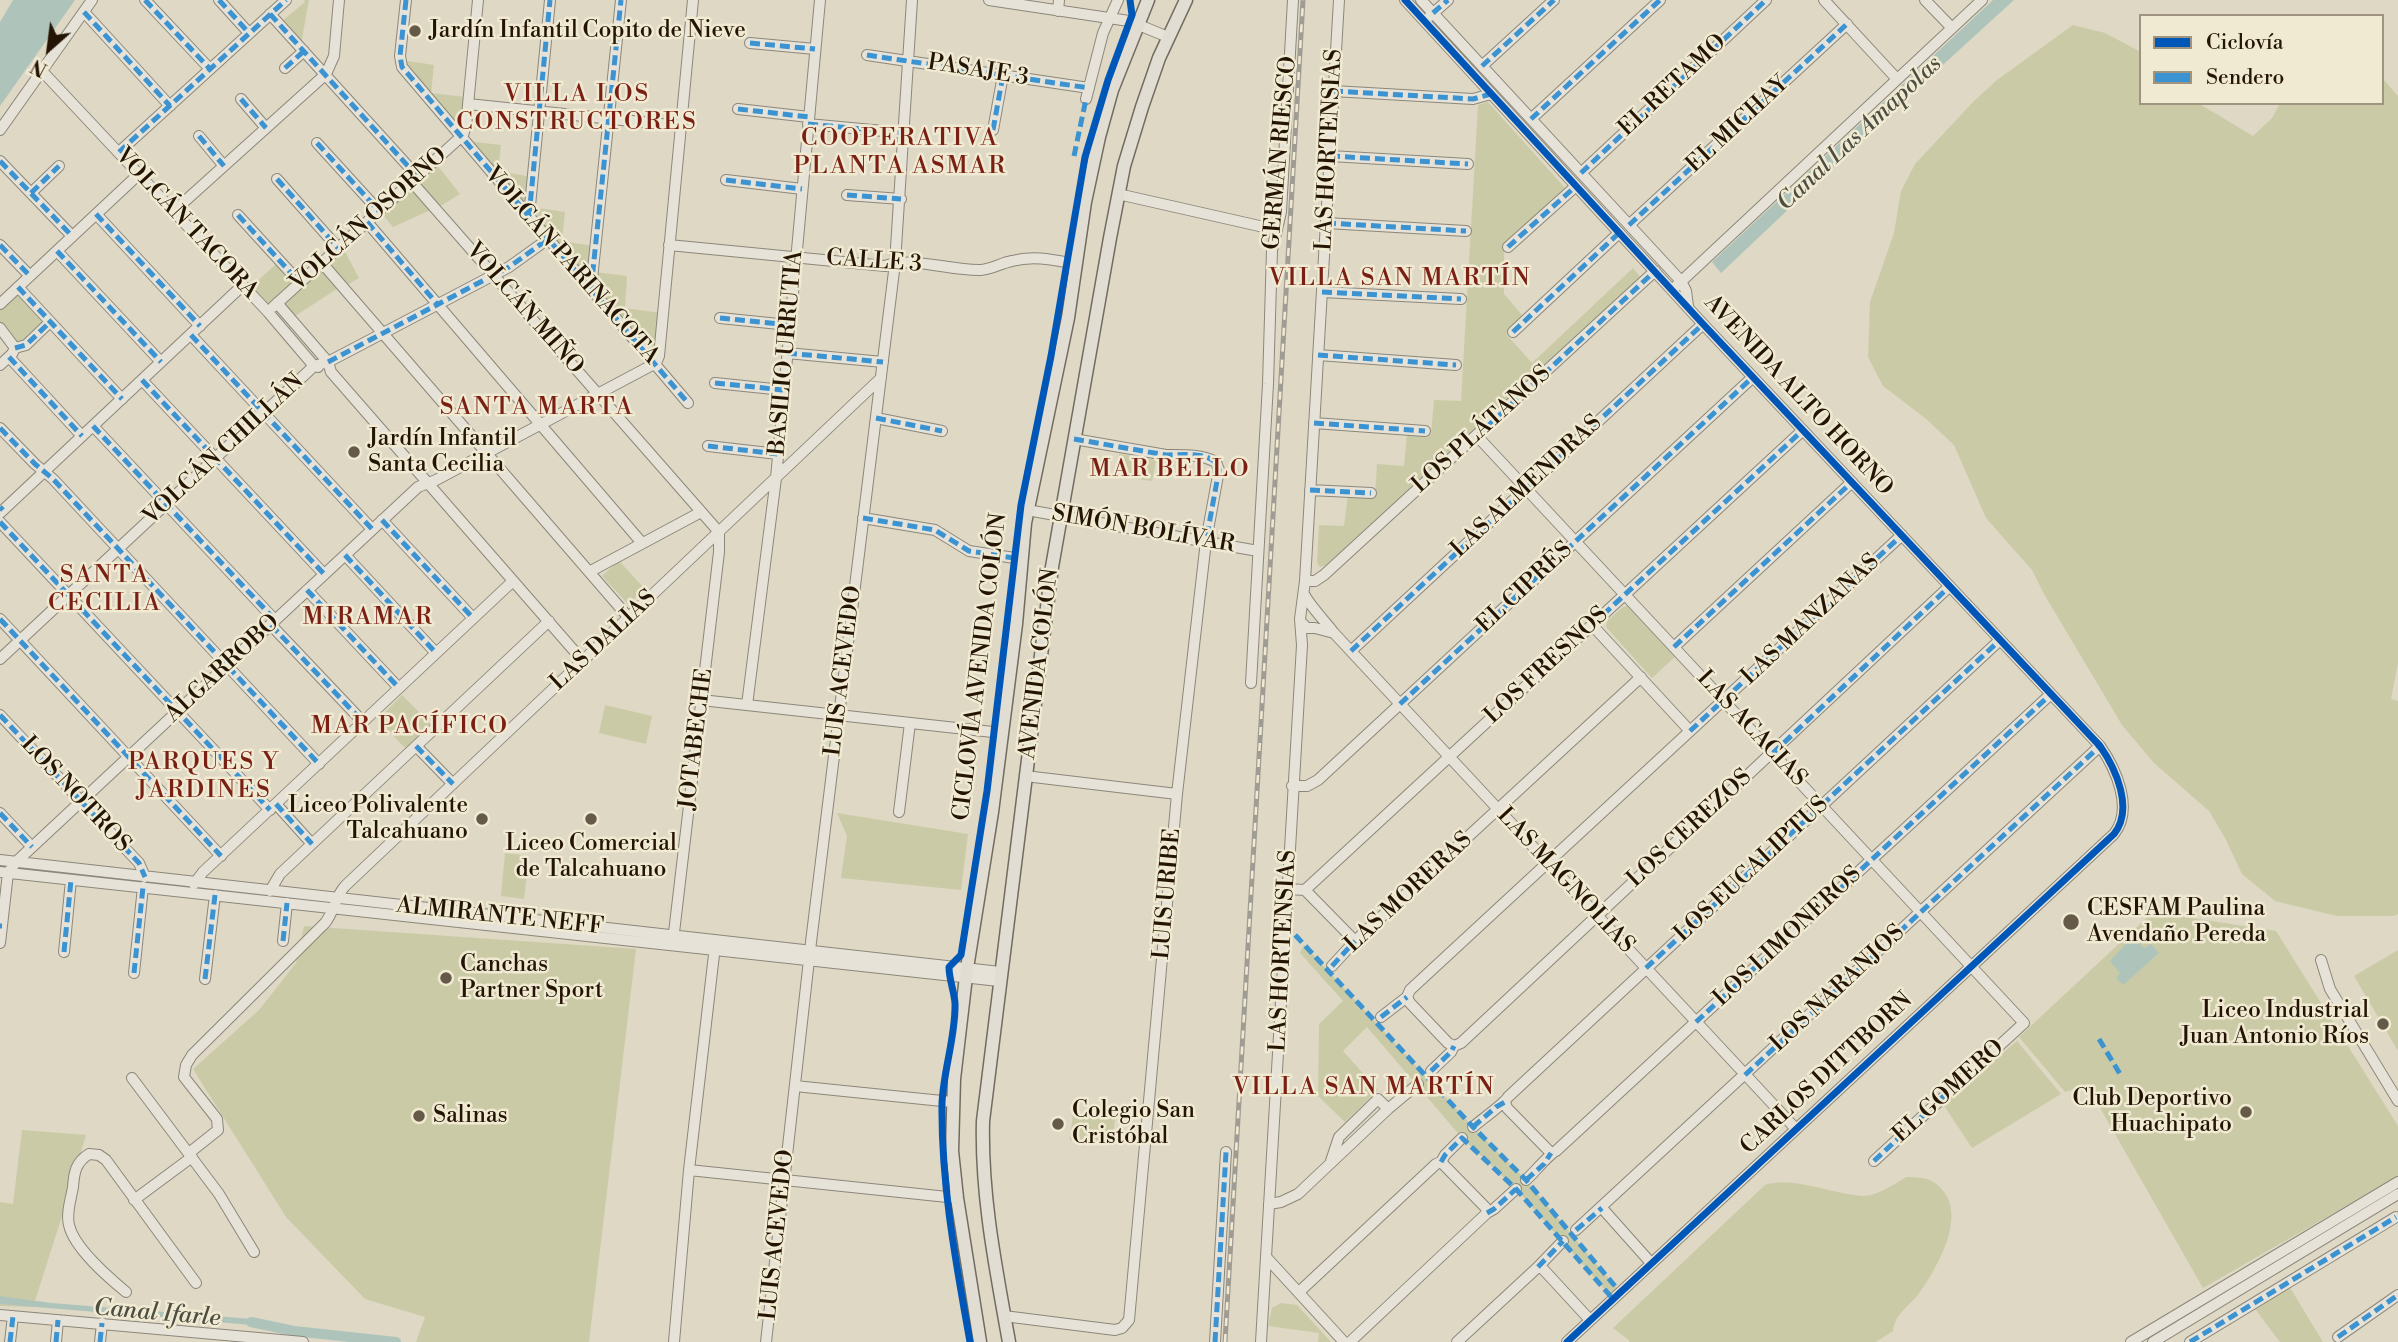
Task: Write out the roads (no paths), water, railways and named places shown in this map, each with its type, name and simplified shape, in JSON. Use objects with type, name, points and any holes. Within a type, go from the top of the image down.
[{"type":"main road","name":"AVENIDA COLÓN","points":[[980,1342],[952,1151],[952,1102],[967,973],[991,819],[1027,510],[1068,318],[1087,190],[1099,137],[1120,68],[1148,0]]},
{"type":"main road","name":"AVENIDA COLÓN","points":[[1009,1342],[987,1210],[983,1165],[985,1099],[1025,776],[1060,515],[1118,194],[1138,116],[1168,37],[1186,0]]},
{"type":"street","points":[[0,130],[92,0]]},
{"type":"street","points":[[145,0],[210,69]]},
{"type":"street","points":[[219,0],[249,33]]},
{"type":"street","points":[[119,152],[286,0]]},
{"type":"street","points":[[174,211],[326,74],[334,56],[340,0]]},
{"type":"street","name":"VOLCÁN PARINACOTA","points":[[406,0],[401,64],[688,403]]},
{"type":"street","name":"VOLCÁN OSORNO","points":[[268,312],[461,138],[465,129],[478,0]]},
{"type":"street","points":[[529,216],[550,0]]},
{"type":"street","points":[[591,289],[621,0]]},
{"type":"street","points":[[655,364],[659,356],[693,0]]},
{"type":"street","name":"BASILIO URRUTIA","points":[[747,705],[776,478],[820,0]]},
{"type":"street","name":"LUIS ACEVEDO","points":[[766,1342],[809,955],[895,262],[912,0]]},
{"type":"street","points":[[989,0],[1058,5],[1138,23],[1168,37]]},
{"type":"street","points":[[1109,18],[1118,0]]},
{"type":"street","name":"GERMÁN RIESCO","points":[[1251,683],[1272,250],[1281,212],[1293,0]]},
{"type":"street","name":"LAS HORTENSIAS","points":[[1261,1342],[1339,0]]},
{"type":"street","name":"AVENIDA ALTO HORNO","points":[[1405,0],[1703,324],[2100,746],[2115,774],[2121,794],[2122,818],[2114,834]]},
{"type":"street","name":"AVENIDA ALTO HORNO","points":[[1421,0],[1681,281],[1686,291],[1688,306]]},
{"type":"street","points":[[1424,22],[1448,0]]},
{"type":"street","points":[[1482,66],[1554,0]]},
{"type":"street","points":[[1531,119],[1660,0]]},
{"type":"street","name":"EL RETAMO","points":[[1581,173],[1766,0]]},
{"type":"street","points":[[1824,0],[1897,79]]},
{"type":"street","points":[[1925,0],[1952,28]]},
{"type":"street","points":[[1672,290],[1982,0]]},
{"type":"street","points":[[84,12],[170,106]]},
{"type":"street","name":"VOLCÁN MIÑO","points":[[270,14],[326,74],[494,275],[719,533]]},
{"type":"street","name":"PASAJE 3","points":[[867,55],[1003,75],[1087,93],[1109,18]]},
{"type":"street","name":"EL MICHAY","points":[[1629,225],[1847,24]]},
{"type":"street","points":[[750,43],[815,49]]},
{"type":"street","points":[[285,68],[303,51]]},
{"type":"street","name":"VOLCÁN TACORA","points":[[42,71],[268,312],[314,366],[330,367]]},
{"type":"street","points":[[993,130],[1003,75]]},
{"type":"street","points":[[1333,91],[1473,99],[1491,93]]},
{"type":"street","points":[[241,99],[267,128]]},
{"type":"street","points":[[468,104],[680,126]]},
{"type":"street","points":[[738,109],[905,133]]},
{"type":"street","points":[[198,136],[225,166]]},
{"type":"street","points":[[317,142],[379,211]]},
{"type":"street","points":[[1330,156],[1468,164]]},
{"type":"street","points":[[0,162],[72,236]]},
{"type":"street","points":[[31,193],[59,166]]},
{"type":"street","points":[[0,304],[139,174]]},
{"type":"street","points":[[277,179],[338,248]]},
{"type":"street","points":[[726,180],[802,189]]},
{"type":"street","points":[[1508,247],[1576,186]]},
{"type":"street","points":[[1118,194],[1277,230]]},
{"type":"street","points":[[847,195],[901,198]]},
{"type":"street","points":[[96,214],[200,326]]},
{"type":"street","points":[[239,215],[300,283]]},
{"type":"street","points":[[367,222],[642,543]]},
{"type":"street","points":[[1326,223],[1466,230]]},
{"type":"street","points":[[1513,332],[1619,233]]},
{"type":"street","name":"VOLCÁN CHILLÁN","points":[[330,367],[383,334],[523,258],[548,239]]},
{"type":"street","points":[[0,245],[30,276]]},
{"type":"street","name":"CALLE 3","points":[[669,245],[885,266],[902,261],[949,269],[996,268],[1012,260],[1045,257],[1076,264]]},
{"type":"street","points":[[57,251],[161,362]]},
{"type":"street","points":[[322,263],[629,618]]},
{"type":"street","name":"LOS PLÁTANOS","points":[[1305,581],[1315,581],[1324,575],[1655,271]]},
{"type":"street","points":[[1,510],[243,285]]},
{"type":"street","points":[[18,287],[122,399]]},
{"type":"street","points":[[1322,292],[1461,299]]},
{"type":"street","name":"VOLCÁN TACORA","points":[[277,303],[428,483],[583,661]]},
{"type":"street","points":[[720,318],[789,325]]},
{"type":"street","points":[[0,365],[50,322]]},
{"type":"street","name":"LAS ALMENDRAS","points":[[1351,651],[1703,324]]},
{"type":"street","points":[[0,328],[12,353],[82,436]]},
{"type":"street","points":[[191,335],[372,529]]},
{"type":"street","points":[[787,353],[883,362]]},
{"type":"street","points":[[1318,355],[1456,365]]},
{"type":"street","name":"ALGARROBO","points":[[4,872],[418,487],[655,364]]},
{"type":"street","name":"VOLCÁN CHILLÁN","points":[[0,659],[314,366]]},
{"type":"street","name":"EL CIPRÉS","points":[[1293,786],[1302,787],[1315,782],[1753,377]]},
{"type":"street","name":"LAS DALIAS","points":[[190,1155],[218,1130],[219,1125],[184,1077],[189,1060],[329,918],[345,886],[881,378]]},
{"type":"street","points":[[142,380],[324,574]]},
{"type":"street","points":[[715,383],[783,390]]},
{"type":"street","points":[[876,418],[942,431]]},
{"type":"street","points":[[1314,423],[1425,431]]},
{"type":"street","points":[[93,426],[363,722]]},
{"type":"street","points":[[0,428],[118,549],[319,764]]},
{"type":"street","name":"LOS FRESNOS","points":[[1305,890],[1803,430]]},
{"type":"street","name":"LAS ACACIAS","points":[[1476,436],[2024,1023]]},
{"type":"street","name":"LUIS URIBE","points":[[1004,1316],[1119,1330],[1125,1326],[1131,1314],[1177,794],[1206,541],[1219,470],[1216,462],[1210,458],[1166,455],[1074,439]]},
{"type":"street","points":[[708,446],[778,454]]},
{"type":"street","points":[[1675,647],[1852,482]]},
{"type":"street","points":[[1310,489],[1371,493]]},
{"type":"street","name":"SIMÓN BOLÍVAR","points":[[1027,510],[1258,551]]},
{"type":"street","points":[[589,572],[701,512]]},
{"type":"street","points":[[863,518],[935,530],[969,551],[1021,559]]},
{"type":"street","points":[[382,520],[473,618]]},
{"type":"street","points":[[0,522],[178,711],[312,844]]},
{"type":"street","name":"JOTABECHE","points":[[674,940],[719,533]]},
{"type":"street","name":"LAS MANZANAS","points":[[1381,1017],[1407,997],[1410,990],[1902,535]]},
{"type":"street","points":[[345,555],[436,653]]},
{"type":"street","points":[[194,888],[221,856],[513,581]]},
{"type":"street","name":"LOS CEREZOS","points":[[1431,1071],[1454,1046],[1461,1043],[1598,916],[1950,586]]},
{"type":"street","points":[[307,590],[399,688]]},
{"type":"street","points":[[1304,594],[1321,621],[1314,628]]},
{"type":"street","points":[[1317,612],[1308,608],[1302,618],[1307,628],[1334,633]]},
{"type":"street","name":"LAS MAGNOLIAS","points":[[1317,612],[1796,1129]]},
{"type":"street","points":[[0,619],[221,856]]},
{"type":"street","points":[[270,891],[281,873],[549,621]]},
{"type":"street","points":[[1592,625],[1690,731]]},
{"type":"street","name":"LAS HORTENSIAS","points":[[1302,645],[1314,628]]},
{"type":"street","name":"LOS EUCALIPTUS","points":[[1473,1127],[1505,1102],[2000,640]]},
{"type":"street","name":"LAS MORERAS","points":[[1332,966],[1355,941],[1641,677]]},
{"type":"street","name":"LOS LIMONEROS","points":[[1527,1180],[1551,1153],[2051,694]]},
{"type":"street","points":[[701,700],[1002,733]]},
{"type":"street","name":"LOS NOTROS","points":[[0,715],[139,863],[144,882]]},
{"type":"street","points":[[900,812],[910,723]]},
{"type":"street","points":[[416,746],[453,784]]},
{"type":"street","name":"LOS NARANJOS","points":[[1576,1230],[2100,746]]},
{"type":"street","points":[[1025,776],[1177,794]]},
{"type":"street","points":[[0,813],[32,847]]},
{"type":"street","name":"CARLOS DITTBORN","points":[[1567,1342],[2114,834]]},
{"type":"street","name":"ALMIRANTE NEFF","points":[[0,860],[194,888],[270,891],[335,904]]},
{"type":"street","points":[[0,943],[4,872]]},
{"type":"street","name":"ALMIRANTE NEFF","points":[[4,872],[71,880],[144,882]]},
{"type":"street","points":[[64,952],[71,880]]},
{"type":"street","points":[[134,973],[144,882]]},
{"type":"street","name":"ALMIRANTE NEFF","points":[[194,888],[215,895],[287,903],[335,904],[1000,976]]},
{"type":"street","points":[[1287,888],[1305,890],[1355,941]]},
{"type":"street","points":[[205,979],[215,895]]},
{"type":"street","points":[[283,941],[287,903]]},
{"type":"street","points":[[674,1342],[689,1170],[715,945]]},
{"type":"street","points":[[2321,960],[2330,989],[2398,1101]]},
{"type":"street","points":[[1407,997],[1448,1043],[1454,1046]]},
{"type":"street","name":"EL GOMERO","points":[[1874,1161],[2024,1023]]},
{"type":"street","points":[[132,1078],[190,1155],[254,1252]]},
{"type":"street","points":[[1269,1204],[1293,1197],[1418,1084]]},
{"type":"street","points":[[795,1086],[952,1102]]},
{"type":"street","points":[[1505,1102],[1551,1153]]},
{"type":"street","points":[[1299,1293],[1441,1162],[1462,1138]]},
{"type":"street","points":[[1215,1342],[1226,1152]]},
{"type":"street","points":[[126,1292],[94,1262],[69,1228],[68,1216],[78,1164],[89,1154],[99,1154],[106,1160],[196,1283]]},
{"type":"street","points":[[134,1200],[190,1155]]},
{"type":"street","points":[[1441,1162],[1488,1213]]},
{"type":"street","points":[[689,1170],[957,1198]]},
{"type":"street","points":[[1350,1342],[1516,1189]]},
{"type":"street","points":[[2131,1342],[2396,1191]]},
{"type":"street","points":[[2190,1342],[2397,1219],[2383,1197]]},
{"type":"street","points":[[1602,1208],[1651,1263]]},
{"type":"street","points":[[1457,1342],[1563,1241]]},
{"type":"street","points":[[1266,1257],[1344,1342]]},
{"type":"street","points":[[2153,1342],[2272,1263]]},
{"type":"street","points":[[1538,1267],[1543,1269],[1590,1320]]},
{"type":"street","points":[[2338,1337],[2398,1295]]},
{"type":"street","points":[[0,1315],[244,1339],[303,1342]]},
{"type":"street","points":[[10,1342],[13,1316]]},
{"type":"street","points":[[56,1342],[58,1320]]},
{"type":"street","points":[[100,1342],[102,1323]]},
{"type":"water","points":[[13,0],[75,0],[0,106],[0,22]]},
{"type":"water","name":"Canal Las Amapolas","points":[[1993,0],[2014,0],[1721,273],[1712,262]]},
{"type":"water","points":[[2133,936],[2144,948],[2151,944],[2159,953],[2123,985],[2116,978],[2120,973],[2110,961]]},
{"type":"water","points":[[0,1296],[51,1303],[265,1320],[264,1326],[0,1304]]},
{"type":"waterway","name":"Canal Ifarle","points":[[251,1322],[294,1331],[396,1342]]},
{"type":"railway","points":[[1225,1342],[1303,0]]},
{"type":"place","name":"Jardín Infantil Copito de Nieve","points":[[415,31]]},
{"type":"place","name":"Jardín Infantil Santa Cecilia","points":[[354,452]]},
{"type":"place","name":"Liceo Polivalente Talcahuano","points":[[482,819]]},
{"type":"place","name":"Liceo Comercial de Talcahuano","points":[[591,819]]},
{"type":"place","name":"CESFAM Paulina Avendaño Pereda","points":[[2071,922]]},
{"type":"place","name":"Canchas Partner Sport","points":[[446,978]]},
{"type":"place","name":"Liceo Industrial Juan Antonio Ríos","points":[[2383,1024]]},
{"type":"place","name":"Club Deportivo Huachipato","points":[[2246,1112]]},
{"type":"place","name":"Salinas","points":[[419,1116]]},
{"type":"place","name":"Colegio San Cristóbal","points":[[1058,1124]]},
{"type":"district","name":"VILLA LOS CONSTRUCTORES","points":[[577,109]]},
{"type":"district","name":"COOPERATIVA PLANTA ASMAR","points":[[900,153]]},
{"type":"district","name":"VILLA SAN MARTÍN","points":[[1400,279]]},
{"type":"district","name":"SANTA MARTA","points":[[537,408]]},
{"type":"district","name":"MAR BELLO","points":[[1170,470]]},
{"type":"district","name":"SANTA CECILIA","points":[[105,590]]},
{"type":"district","name":"MIRAMAR","points":[[368,618]]},
{"type":"district","name":"MAR PACÍFICO","points":[[410,727]]},
{"type":"district","name":"PARQUES Y JARDINES","points":[[204,777]]},
{"type":"district","name":"VILLA SAN MARTÍN","points":[[1364,1088]]}]
